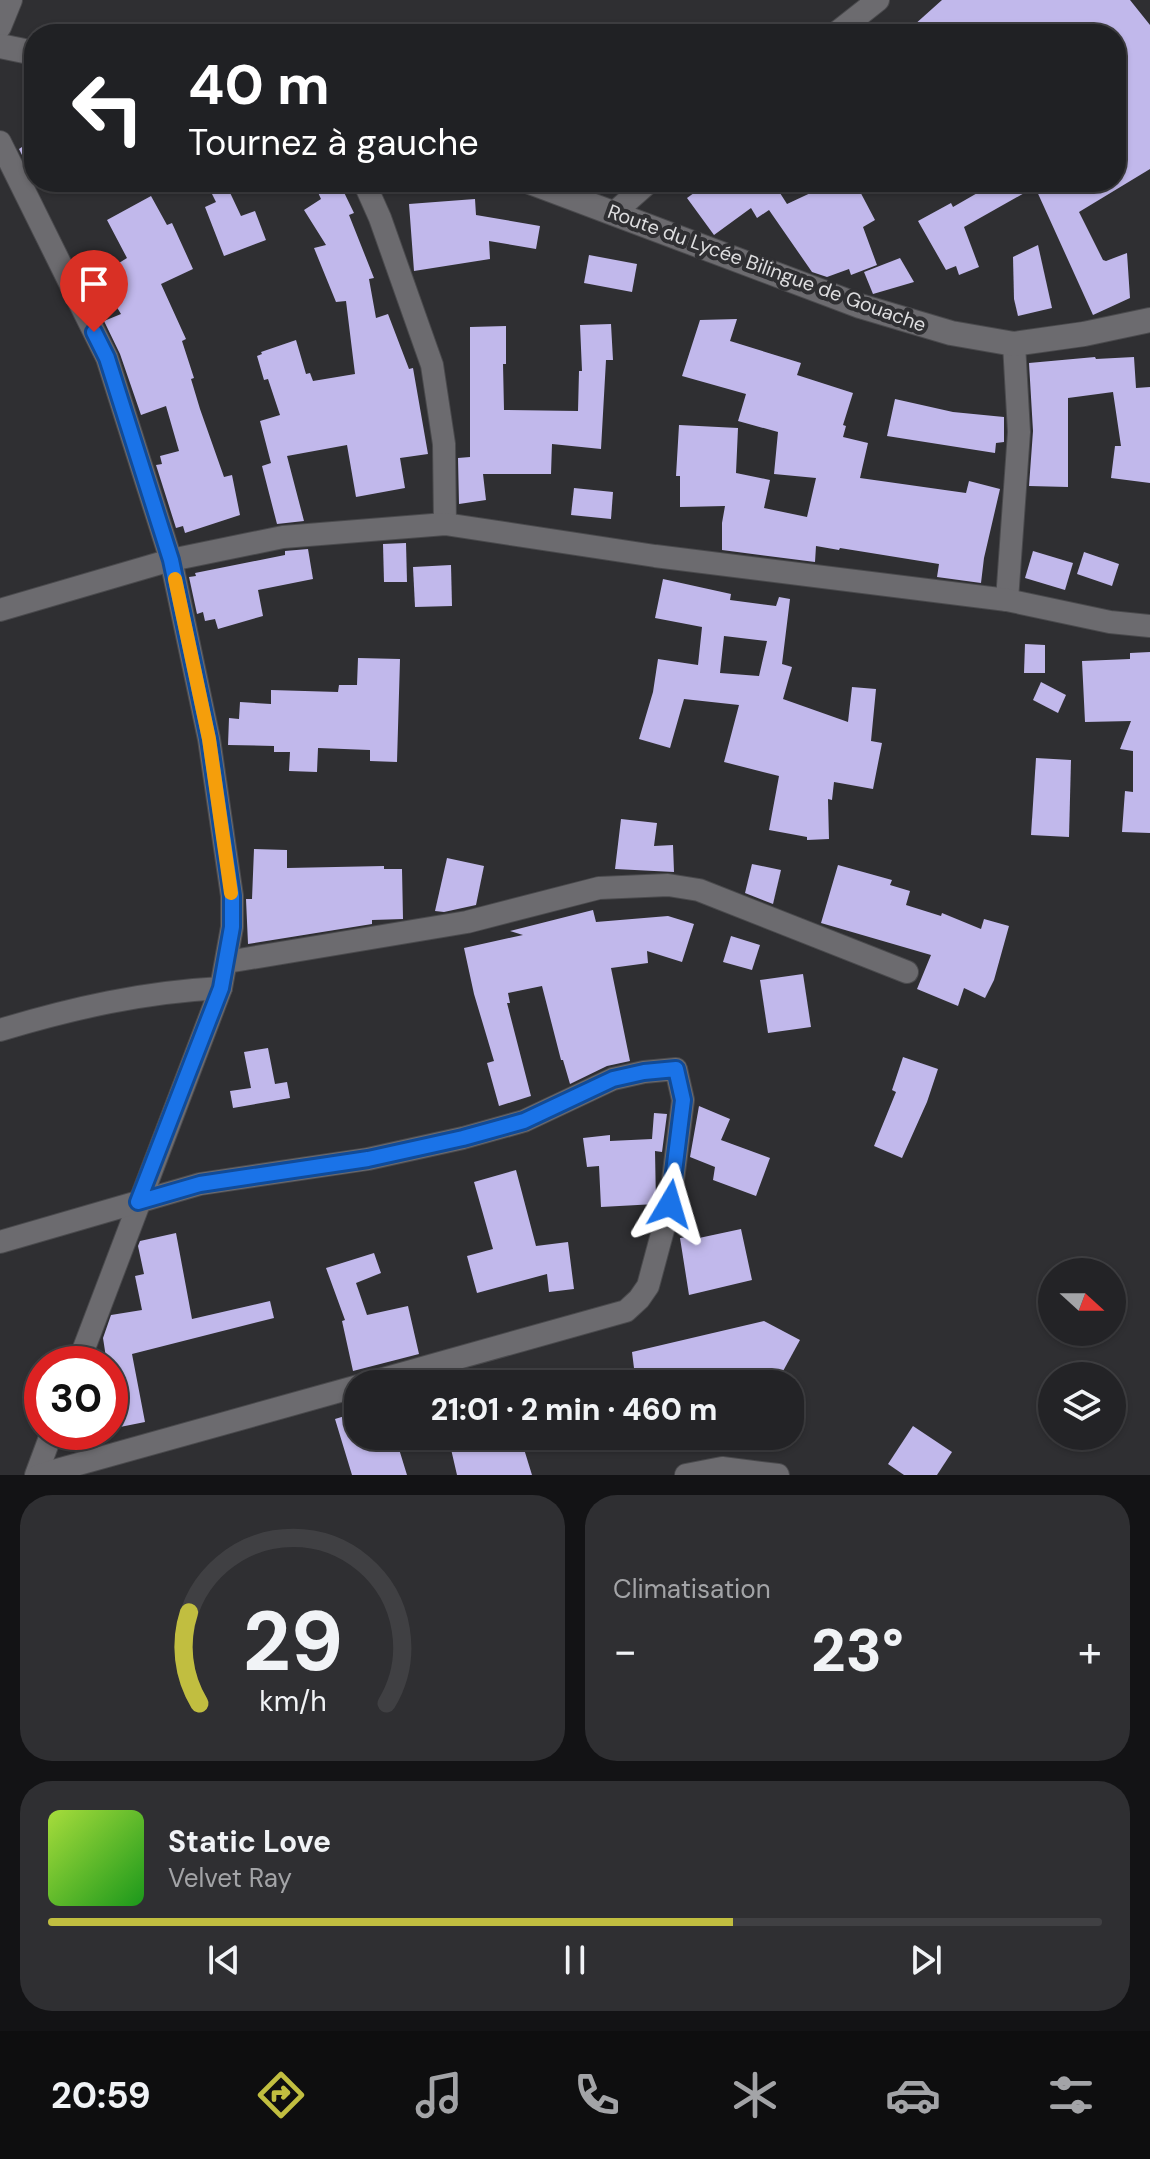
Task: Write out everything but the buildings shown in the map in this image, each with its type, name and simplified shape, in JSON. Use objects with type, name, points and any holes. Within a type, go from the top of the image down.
[{"type":"street","points":[[0,27],[11,0]]},
{"type":"street","points":[[848,24],[878,0]]},
{"type":"street","points":[[0,46],[24,51]]},
{"type":"street","points":[[0,142],[24,190]]},
{"type":"street","points":[[25,192],[107,358],[171,560],[209,739],[232,896],[232,927],[221,988],[85,1346]]},
{"type":"street","points":[[368,192],[432,365],[444,444],[445,524]]},
{"type":"street","name":"Route du Lycée Bilingue de Gouache","points":[[557,192],[860,306],[951,333],[1014,344],[1150,320]]},
{"type":"street","points":[[614,213],[638,192]]},
{"type":"street","points":[[1007,600],[1019,432],[1014,344]]},
{"type":"street","points":[[0,610],[171,560],[283,537],[445,524],[655,556],[1007,600],[1110,622],[1150,626]]},
{"type":"street","points":[[227,962],[467,922],[599,888],[668,885],[699,890],[907,972]]},
{"type":"street","points":[[0,1030],[96,1003],[169,990],[221,988]]},
{"type":"street","points":[[0,1242],[200,1184],[368,1159],[463,1138],[524,1121],[613,1079],[676,1069],[683,1100],[670,1204],[648,1286],[639,1299],[626,1311],[415,1370]]},
{"type":"street","points":[[38,1475],[344,1390]]},
{"type":"street","points":[[38,1475],[46,1450]]},
{"type":"street","points":[[686,1475],[722,1468],[778,1475]]},
{"type":"slow traffic","points":[[175,579],[209,739],[231,893]]},
{"type":"route","points":[[94,332],[107,358],[171,560],[209,739],[232,896],[232,927],[221,988],[138,1202],[200,1184],[368,1159],[463,1138],[524,1121],[613,1079],[676,1069],[683,1100],[670,1204]]}]
